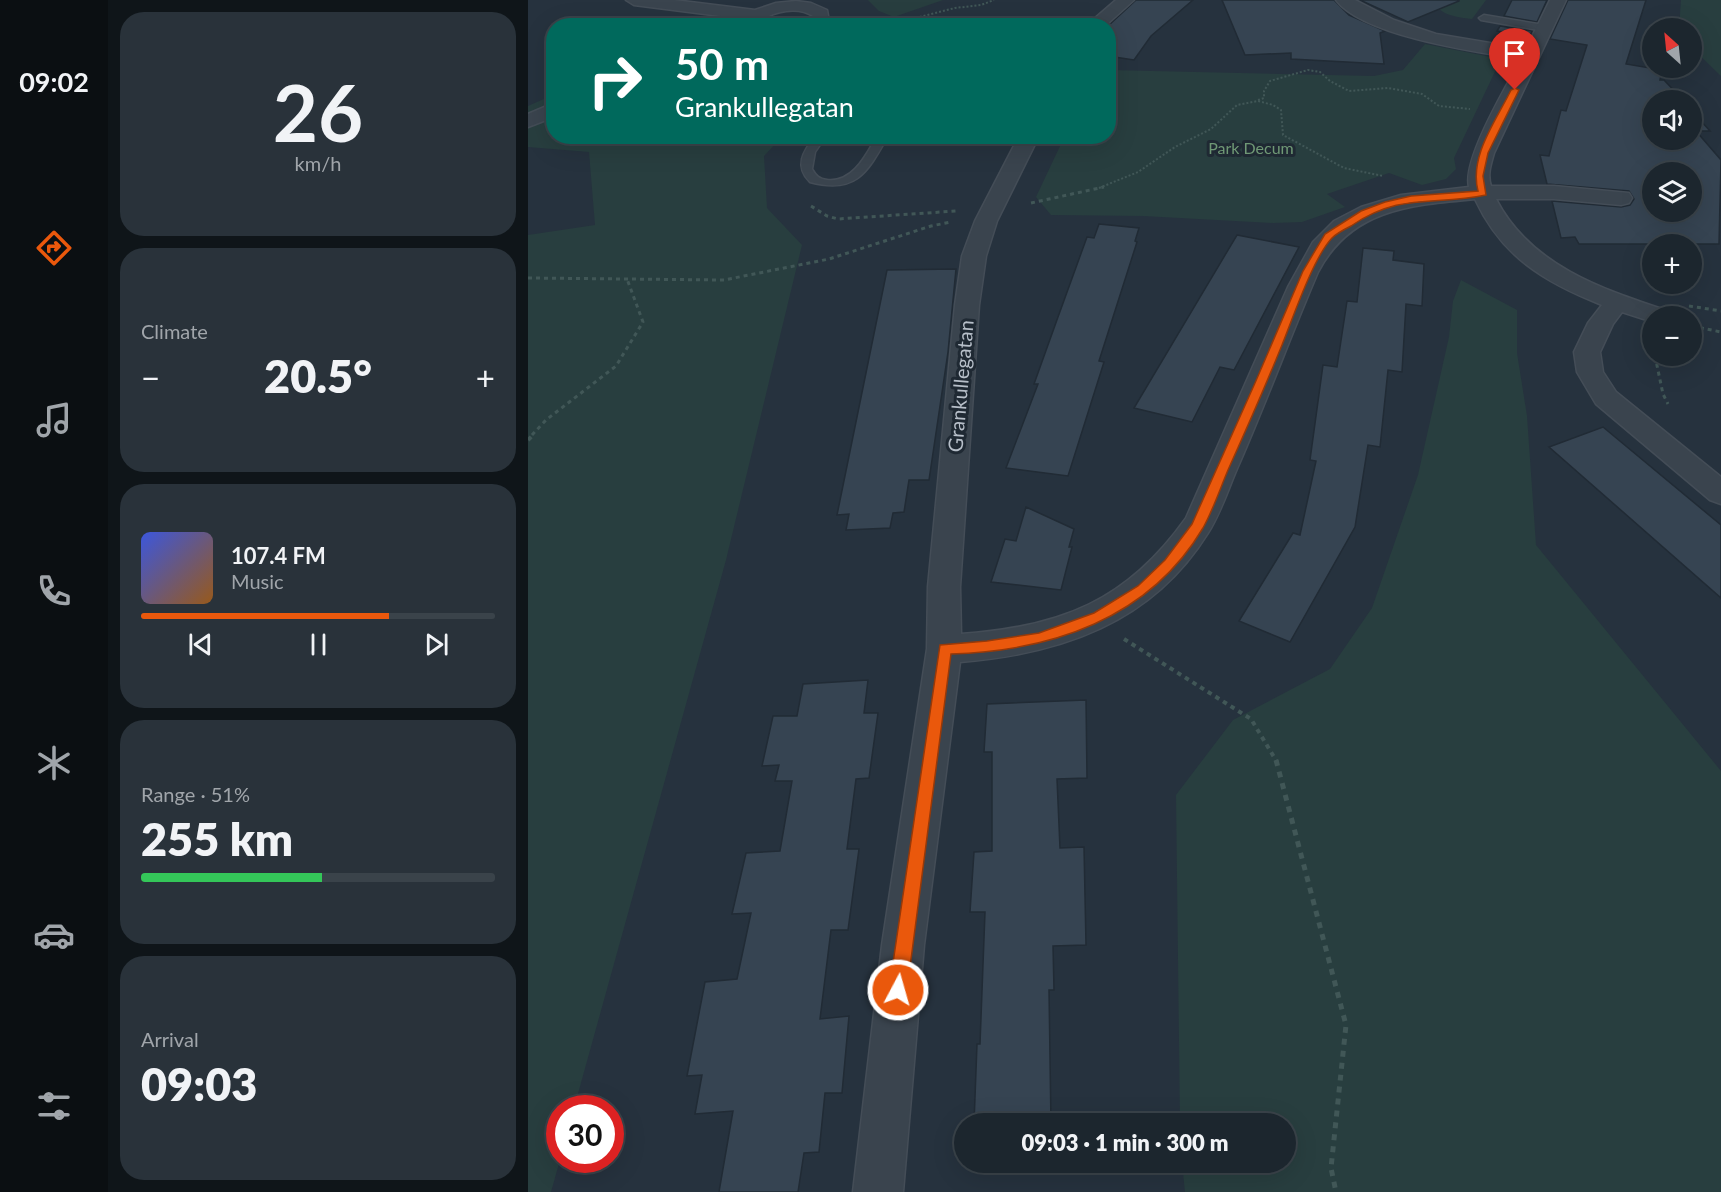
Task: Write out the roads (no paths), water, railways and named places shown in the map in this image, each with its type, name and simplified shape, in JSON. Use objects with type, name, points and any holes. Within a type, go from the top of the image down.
[{"type":"street","points":[[634,0],[742,18]]},
{"type":"street","points":[[758,18],[782,7],[811,8],[829,0]]},
{"type":"street","points":[[1104,18],[1126,0]]},
{"type":"street","points":[[1344,0],[1366,15],[1391,27],[1450,42],[1531,55]]},
{"type":"street","points":[[1558,0],[1484,153],[1478,176],[1494,218],[1509,238],[1538,263],[1581,288],[1642,311]]},
{"type":"street","points":[[811,8],[821,14],[821,18]]},
{"type":"street","points":[[528,121],[546,113]]},
{"type":"street","name":"Grankullegatan","points":[[878,1192],[903,945],[945,649],[944,587],[967,305],[974,256],[990,213],[1025,144]]},
{"type":"street","points":[[945,649],[987,647],[1040,638],[1099,616],[1143,590],[1169,564],[1197,526],[1308,271],[1328,236],[1364,213],[1411,198],[1483,193],[1567,192],[1621,198]]},
{"type":"street","points":[[1616,303],[1601,322],[1587,352],[1590,372],[1606,398],[1721,493]]},
{"type":"lane","points":[[1484,18],[1544,28]]},
{"type":"lane","points":[[816,144],[805,160],[805,169],[813,180],[827,184],[859,175],[878,144]]},
{"type":"park label","name":"Park Decum","points":[[1251,147]]}]
